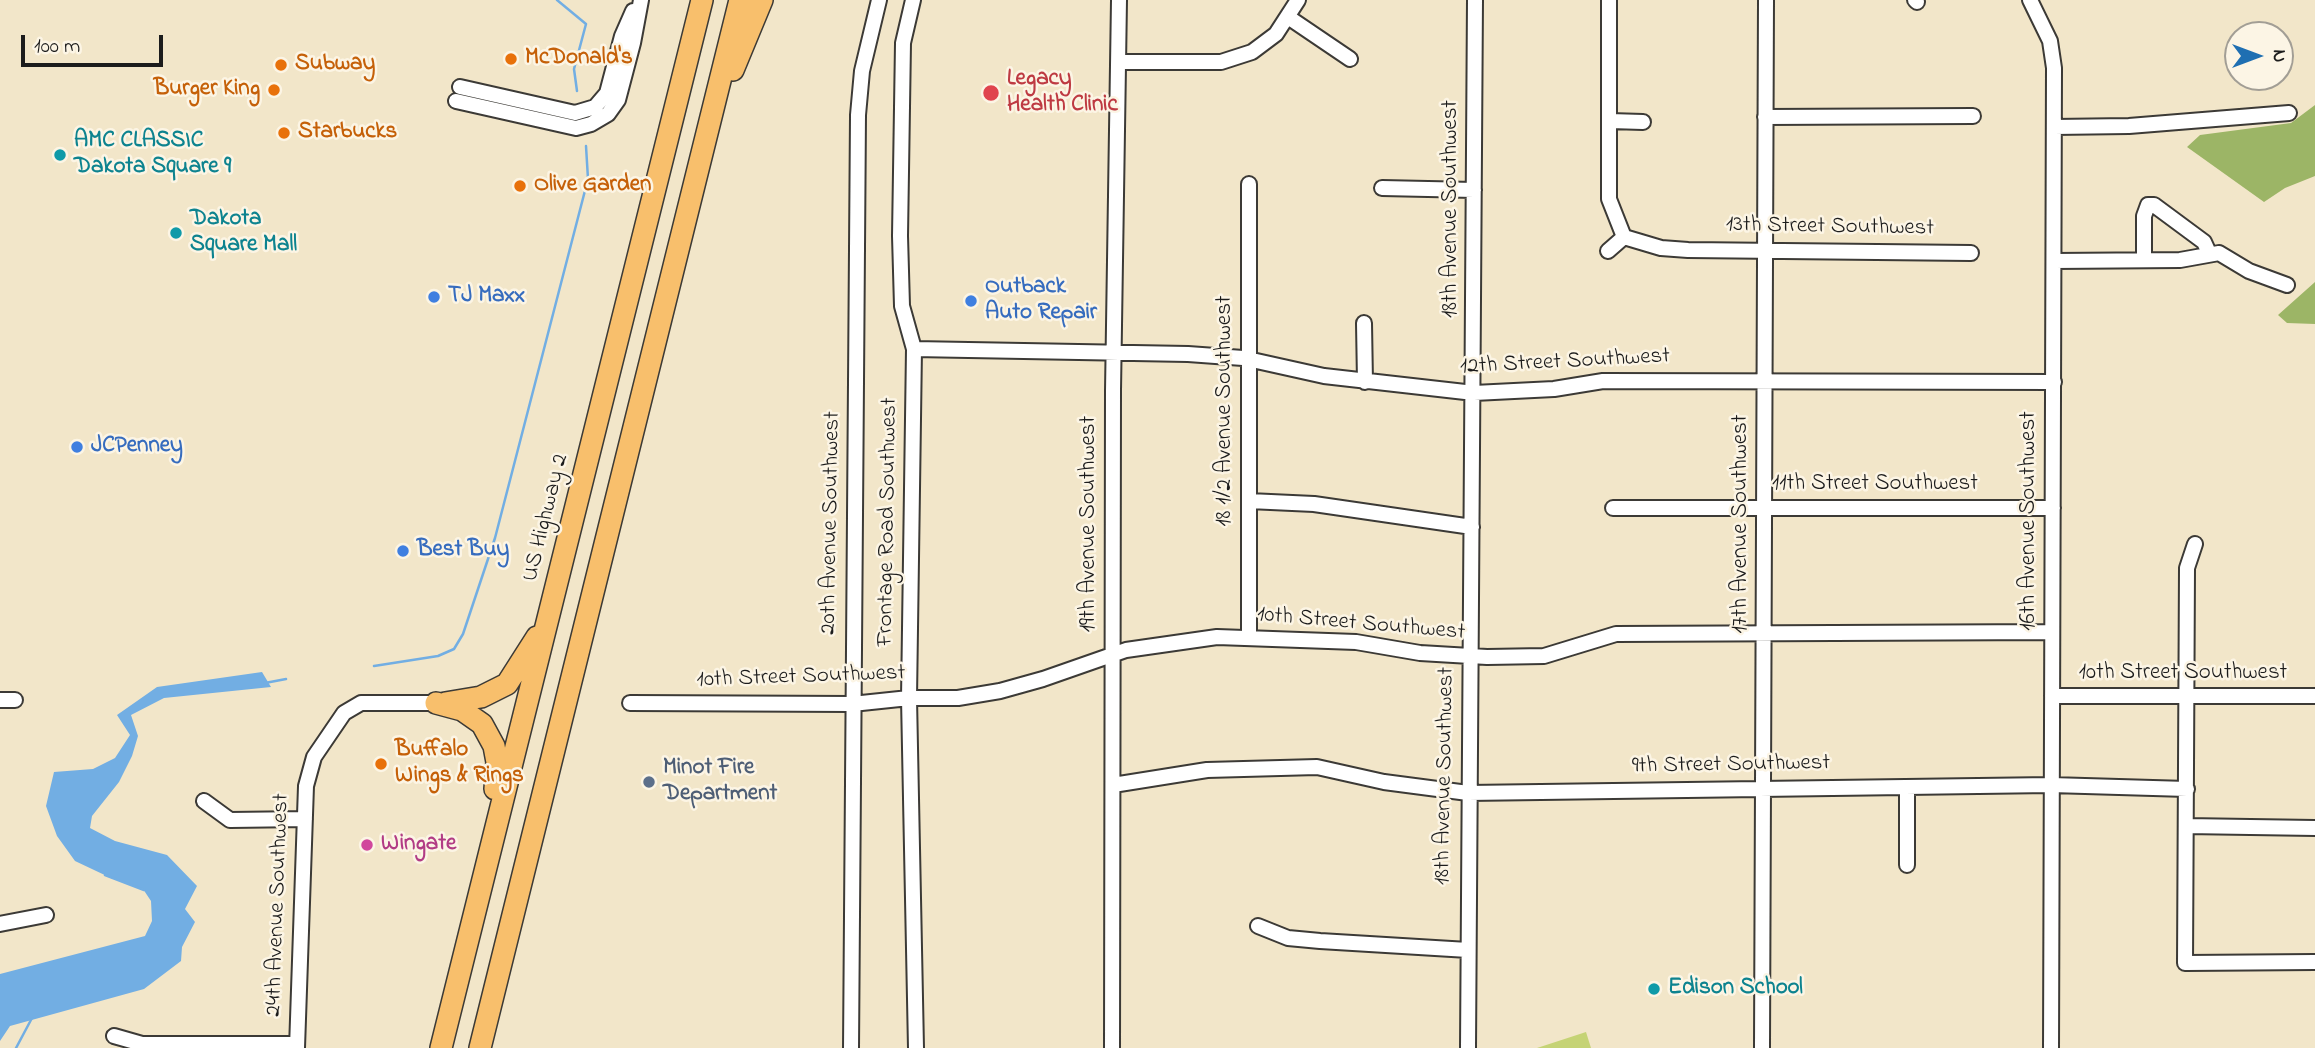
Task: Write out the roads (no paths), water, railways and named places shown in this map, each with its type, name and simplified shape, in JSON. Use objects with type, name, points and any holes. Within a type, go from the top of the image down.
[{"type":"highway","name":"US Highway 2","points":[[441,1048],[702,0]]},
{"type":"highway","points":[[480,1048],[681,241],[693,180],[740,0]]},
{"type":"highway","points":[[693,180],[732,71],[762,0]]},
{"type":"highway","points":[[436,703],[481,696],[507,684],[529,653],[552,606]]},
{"type":"highway","points":[[436,703],[462,709],[482,724],[494,746],[497,762],[484,873]]},
{"type":"street","points":[[458,94],[575,113],[595,107],[607,93],[622,36],[639,0]]},
{"type":"street","name":"20th Avenue Southwest","points":[[851,1048],[858,115],[862,71],[879,0]]},
{"type":"street","name":"Frontage Road Southwest","points":[[913,0],[903,43],[900,236],[902,306],[914,349],[909,698],[916,1048]]},
{"type":"street","name":"19th Avenue Southwest","points":[[1112,1048],[1114,352],[1119,0]]},
{"type":"street","points":[[1119,62],[1221,62],[1252,52],[1276,34],[1298,0]]},
{"type":"street","name":"18th Avenue Southwest","points":[[1468,1048],[1475,0]]},
{"type":"street","points":[[1608,251],[1623,237],[1609,198],[1609,0]]},
{"type":"street","name":"17th Avenue Southwest","points":[[1762,1048],[1766,0]]},
{"type":"street","name":"16th Avenue Southwest","points":[[2030,0],[2050,41],[2054,68],[2051,1048]]},
{"type":"street","points":[[1288,17],[1350,60]]},
{"type":"street","points":[[2054,127],[2129,126],[2289,113]]},
{"type":"street","points":[[1765,117],[1973,116]]},
{"type":"street","points":[[1610,121],[1643,122]]},
{"type":"street","name":"18 1/2 Avenue Southwest","points":[[1249,184],[1249,638]]},
{"type":"street","points":[[1382,188],[1474,190]]},
{"type":"street","points":[[2144,259],[2144,216],[2148,205],[2154,205],[2204,243],[2209,253]]},
{"type":"street","name":"13th Street Southwest","points":[[1623,237],[1661,248],[1688,250],[1971,253]]},
{"type":"street","points":[[2054,261],[2180,260],[2219,253],[2249,271],[2287,285]]},
{"type":"street","points":[[1364,323],[1364,382]]},
{"type":"street","name":"12th Street Southwest","points":[[914,349],[1114,352],[1249,359],[1364,382],[1474,393],[1554,390],[1603,381],[2053,382]]},
{"type":"street","points":[[1249,501],[1314,504],[1472,527]]},
{"type":"street","name":"11th Street Southwest","points":[[1613,508],[2053,508]]},
{"type":"street","points":[[2194,544],[2188,568],[2185,962],[2315,962]]},
{"type":"street","name":"10th Street Southwest","points":[[630,703],[852,704],[909,698],[958,698],[1000,691],[1113,653],[1206,638],[1356,642],[1420,653],[1470,657],[1544,656],[1616,634],[2052,632]]},
{"type":"street","name":"10th Street Southwest","points":[[2052,696],[2315,696]]},
{"type":"street","points":[[0,700],[15,700]]},
{"type":"street","name":"24th Avenue Southwest","points":[[297,1046],[306,786],[314,757],[332,727],[344,713],[360,703],[436,703]]},
{"type":"street","name":"9th Street Southwest","points":[[1113,785],[1207,770],[1317,767],[1384,782],[1468,793],[2052,785],[2187,789]]},
{"type":"street","points":[[1907,787],[1907,865]]},
{"type":"street","points":[[204,802],[230,820],[305,819]]},
{"type":"street","points":[[2186,826],[2315,828]]},
{"type":"street","points":[[0,924],[46,915]]},
{"type":"street","points":[[1258,926],[1288,938],[1468,950]]},
{"type":"street","points":[[114,1036],[142,1044],[297,1046]]},
{"type":"water","points":[[262,672],[271,687],[164,698],[131,715],[138,736],[132,756],[119,782],[92,816],[90,828],[115,841],[167,855],[197,886],[185,909],[195,922],[182,947],[181,961],[144,989],[10,1026],[0,1041],[0,974],[145,936],[152,921],[151,901],[143,889],[75,861],[57,836],[46,806],[54,772],[93,769],[115,758],[130,735],[117,715],[157,687]]},
{"type":"waterway","points":[[557,0],[586,24],[574,69],[577,91]]},
{"type":"waterway","points":[[374,666],[438,656],[454,649],[463,634],[495,538],[588,179],[586,146]]},
{"type":"waterway","points":[[265,683],[286,679]]},
{"type":"waterway","points":[[105,875],[144,890]]},
{"type":"waterway","points":[[16,1048],[32,1018]]},
{"type":"place","name":"McDonald's","points":[[511,59]]},
{"type":"place","name":"Subway","points":[[281,65]]},
{"type":"place","name":"Burger King","points":[[274,90]]},
{"type":"place","name":"Legacy Health Clinic","points":[[991,93]]},
{"type":"place","name":"Starbucks","points":[[284,133]]},
{"type":"place","name":"AMC CLASSIC Dakota Square 9","points":[[60,155]]},
{"type":"place","name":"Olive Garden","points":[[520,186]]},
{"type":"place","name":"Dakota Square Mall","points":[[176,233]]},
{"type":"place","name":"TJ Maxx","points":[[434,297]]},
{"type":"place","name":"Outback Auto Repair","points":[[971,301]]},
{"type":"place","name":"JCPenney","points":[[77,447]]},
{"type":"place","name":"Best Buy","points":[[403,551]]},
{"type":"place","name":"Buffalo Wings & Rings","points":[[381,764]]},
{"type":"place","name":"Minot Fire Department","points":[[649,782]]},
{"type":"place","name":"Wingate","points":[[367,845]]},
{"type":"place","name":"Edison School","points":[[1654,989]]}]
